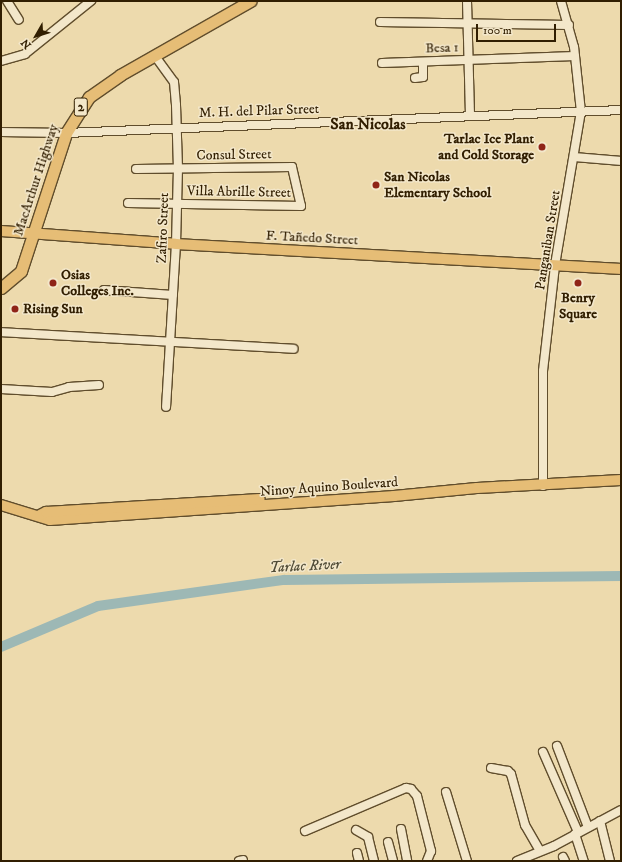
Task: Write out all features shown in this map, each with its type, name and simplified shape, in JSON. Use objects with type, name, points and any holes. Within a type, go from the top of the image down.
[{"type":"highway","name":"MacArthur Highway","points":[[1,288],[21,271],[66,133],[76,114],[90,97],[103,86],[246,2]]},
{"type":"main road","name":"F. Tañedo Street","points":[[1,231],[176,244],[621,269]]},
{"type":"main road","name":"Ninoy Aquino Boulevard","points":[[1,505],[40,515],[50,520],[394,496],[621,475]]},
{"type":"main road","name":"Ninoy Aquino Boulevard","points":[[543,482],[621,480]]},
{"type":"street","points":[[7,1],[19,20]]},
{"type":"street","points":[[1,61],[25,54],[91,1]]},
{"type":"street","points":[[467,1],[466,26],[470,115]]},
{"type":"street","name":"Panganiban Street","points":[[543,482],[543,371],[556,265],[582,112],[575,56],[569,25],[561,1]]},
{"type":"street","points":[[380,22],[466,26],[569,25]]},
{"type":"street","name":"Zafiro Street","points":[[154,56],[174,82],[178,168],[176,244],[166,407]]},
{"type":"street","name":"Besa 1","points":[[382,63],[575,56]]},
{"type":"street","points":[[415,78],[423,76],[423,62]]},
{"type":"street","name":"M. H. del Pilar Street","points":[[1,132],[66,133],[176,127],[621,110]]},
{"type":"street","points":[[575,157],[621,161]]},
{"type":"street","name":"Consul Street","points":[[136,169],[292,167],[301,206]]},
{"type":"street","name":"Villa Abrille Street","points":[[128,203],[301,206]]},
{"type":"street","points":[[104,290],[173,294]]},
{"type":"street","points":[[1,332],[170,340],[294,349]]},
{"type":"street","points":[[1,388],[52,392],[69,387],[100,385]]},
{"type":"street","points":[[557,746],[588,827]]},
{"type":"street","points":[[543,752],[577,833],[584,861]]},
{"type":"street","points":[[491,768],[508,771],[511,774],[525,825],[540,851]]},
{"type":"street","points":[[306,831],[406,788],[411,789],[417,796],[431,850],[427,861]]},
{"type":"street","points":[[446,792],[467,861]]},
{"type":"street","points":[[517,861],[528,859],[540,851],[621,810]]},
{"type":"street","points":[[600,821],[610,861]]},
{"type":"street","points":[[401,829],[407,861]]},
{"type":"street","points":[[356,830],[368,837],[374,861]]},
{"type":"street","points":[[388,842],[393,861]]},
{"type":"waterway","name":"Tarlac River","points":[[1,647],[98,606],[284,580],[621,576]]},
{"type":"place","name":"Tarlac Ice Plant and Cold Storage","points":[[542,147]]},
{"type":"place","name":"San Nicolas Elementary School","points":[[376,185]]},
{"type":"place","name":"Osias Colleges Inc.","points":[[53,283]]},
{"type":"place","name":"Benry Square","points":[[578,283]]},
{"type":"place","name":"Rising Sun","points":[[15,309]]},
{"type":"district","name":"San Nicolas","points":[[368,124]]}]
